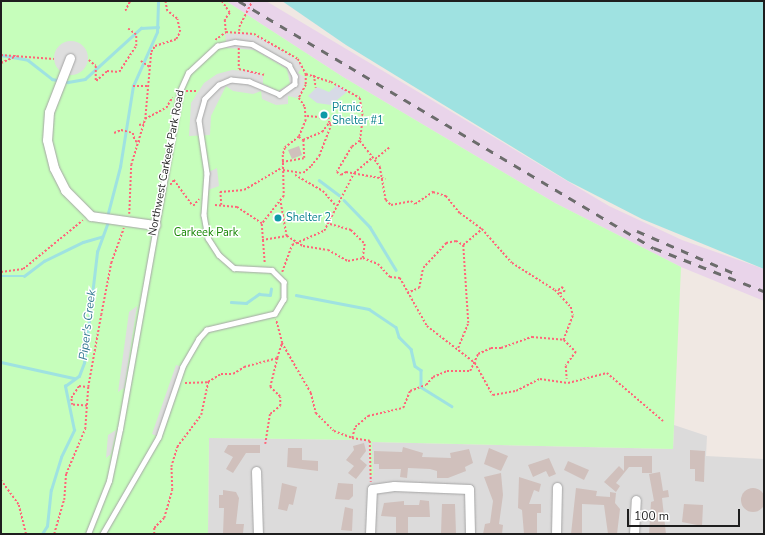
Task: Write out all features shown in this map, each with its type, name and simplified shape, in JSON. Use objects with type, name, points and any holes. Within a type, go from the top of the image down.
[{"type":"street","points":[[70,58],[49,112],[48,140],[54,168],[65,190],[78,207],[91,216],[155,225]]},
{"type":"street","points":[[256,471],[258,534]]},
{"type":"street","points":[[370,534],[372,489],[394,486],[469,489],[470,534]]},
{"type":"street","points":[[556,534],[557,488]]},
{"type":"street","points":[[634,534],[636,500]]},
{"type":"lane","name":"Northwest Carkeek Park Road","points":[[88,534],[108,481],[180,91],[188,72],[217,46],[239,42],[258,46],[292,68],[295,76],[293,88],[280,95],[250,82],[224,82],[204,99],[199,120],[208,173],[204,215],[208,238],[219,255],[234,268],[265,268]]},
{"type":"lane","points":[[104,534],[160,437],[183,367],[199,339],[207,330],[265,318],[280,308],[285,291],[284,282],[265,268]]},
{"type":"path","points":[[125,12],[130,1]]},
{"type":"path","points":[[129,216],[131,165],[140,142],[144,124],[150,67],[155,46],[166,44],[176,39],[180,32],[178,19],[167,11],[165,1]]},
{"type":"path","points":[[222,1],[230,13],[225,20],[226,32],[238,31],[266,38],[294,56],[306,74],[306,86],[299,98],[307,116],[299,137],[285,148],[282,162],[284,196],[281,203],[262,224],[265,268]]},
{"type":"path","points":[[238,31],[239,26],[252,1]]},
{"type":"path","points":[[89,60],[96,66],[96,81],[108,71],[119,72],[136,46],[136,35],[128,29]]},
{"type":"path","points":[[239,47],[240,69],[264,75]]},
{"type":"path","points":[[1,55],[54,59]]},
{"type":"path","points":[[1,63],[16,56]]},
{"type":"path","points":[[141,61],[150,67]]},
{"type":"path","points":[[306,74],[314,75],[360,98],[363,118],[360,141],[352,147],[337,172],[341,175],[354,173],[385,179]]},
{"type":"path","points":[[314,75],[316,88]]},
{"type":"path","points":[[133,86],[148,86]]},
{"type":"path","points":[[185,92],[197,91]]},
{"type":"path","points":[[307,116],[320,116]]},
{"type":"path","points":[[294,174],[303,173],[319,156],[331,125],[328,117]]},
{"type":"path","points":[[303,140],[322,132],[329,123]]},
{"type":"path","points":[[139,125],[144,124]]},
{"type":"path","points":[[114,133],[121,130],[133,133],[135,141],[140,142]]},
{"type":"path","points":[[282,162],[304,158],[303,140],[299,137]]},
{"type":"path","points":[[360,141],[374,158],[385,179],[386,200],[390,205],[411,201],[415,204],[433,192],[446,196],[460,213],[482,228],[512,263],[559,293],[571,307],[573,316],[564,340]]},
{"type":"path","points":[[284,277],[284,260],[296,240],[316,235],[329,223],[335,205],[354,173],[390,147]]},
{"type":"path","points":[[221,205],[220,192],[244,190],[283,167]]},
{"type":"path","points":[[283,170],[294,174],[323,191],[335,205]]},
{"type":"path","points":[[169,187],[174,180],[193,206],[204,194]]},
{"type":"path","points":[[281,203],[287,236]]},
{"type":"path","points":[[215,205],[237,207],[262,224]]},
{"type":"path","points":[[1,272],[23,269],[91,216]]},
{"type":"path","points":[[54,534],[64,500],[66,474],[84,436],[88,387],[111,263],[127,222]]},
{"type":"path","points":[[329,223],[351,230],[365,244],[363,258]]},
{"type":"path","points":[[463,246],[482,228]]},
{"type":"path","points":[[262,240],[287,236],[348,261],[363,258],[378,264],[390,277],[400,278],[427,326],[476,363],[493,395],[516,391],[540,379],[580,381],[607,373],[663,421]]},
{"type":"path","points":[[408,293],[420,288],[423,268],[446,243],[456,241],[463,246]]},
{"type":"path","points":[[458,348],[468,323],[463,246]]},
{"type":"path","points":[[279,314],[276,317],[282,344],[311,392],[316,413],[334,431],[352,438],[370,441],[372,489]]},
{"type":"path","points":[[352,438],[354,427],[368,416],[394,412],[403,408],[410,391],[426,385],[433,377],[447,371],[470,371],[476,363],[478,354],[490,348],[501,348],[532,337],[564,340],[576,352],[566,366],[567,380]]},
{"type":"path","points":[[265,444],[270,414],[280,406],[280,397],[270,387],[282,344]]},
{"type":"path","points":[[184,383],[208,382],[221,374],[233,374],[244,367],[277,358]]},
{"type":"path","points":[[154,534],[154,528],[164,518],[172,490],[171,467],[177,447],[201,415],[208,382]]},
{"type":"path","points":[[87,406],[72,405],[71,398],[79,386],[88,387]]},
{"type":"path","points":[[1,480],[19,505],[26,534]]},
{"type":"shaded area","points":[[226,1],[266,1],[609,206],[682,240],[764,269],[764,301],[681,267],[555,203],[343,77]]},
{"type":"shaded area","points":[[246,33],[261,38],[297,60],[302,67],[298,73],[305,77],[303,90],[297,98],[288,96],[288,104],[276,105],[262,99],[261,91],[253,94],[233,91],[226,86],[211,116],[210,135],[189,136],[191,103],[204,83],[217,74],[232,70],[252,71],[263,76],[263,84],[278,91],[290,84],[287,69],[255,50],[227,48],[225,34]]},
{"type":"shaded area","points":[[68,41],[74,41],[78,42],[85,48],[88,58],[87,65],[81,72],[74,75],[68,75],[64,74],[57,68],[54,61],[54,55],[55,51],[61,44]]},
{"type":"shaded area","points":[[337,85],[348,91],[331,105],[317,103],[308,96],[317,87],[329,92]]},
{"type":"shaded area","points":[[217,168],[219,186],[208,190],[207,173]]},
{"type":"shaded area","points":[[137,306],[124,388],[118,392],[129,312]]},
{"type":"shaded area","points":[[176,365],[183,367],[159,437],[152,434]]},
{"type":"shaded area","points":[[674,425],[707,436],[706,456],[764,459],[764,534],[208,534],[209,438],[369,441],[370,476],[372,442],[673,449]]},
{"type":"shaded area","points":[[116,430],[111,454],[106,458],[108,435]]},
{"type":"green space","name":"Carkeek Park","points":[[1,1],[226,1],[343,77],[555,203],[681,267],[673,449],[372,442],[373,476],[370,476],[369,442],[364,440],[209,438],[208,534],[1,534]]},
{"type":"water","points":[[282,1],[764,1],[764,269],[642,219],[568,181],[346,45]]},
{"type":"building","name":"Picnic Shelter #1","points":[[320,113],[328,113],[328,120],[319,119]]},
{"type":"building","points":[[299,146],[302,155],[292,159],[288,150]]},
{"type":"building","name":"Shelter 2","points":[[279,213],[283,219],[276,223],[272,217]]},
{"type":"building","points":[[364,443],[366,451],[360,459],[367,465],[356,479],[348,473],[354,466],[346,460],[354,450],[353,446]]},
{"type":"building","points":[[228,445],[260,445],[260,453],[246,453],[233,473],[226,469],[233,457],[224,452]]},
{"type":"building","points":[[403,447],[423,453],[422,457],[451,458],[450,453],[469,449],[473,463],[465,467],[466,471],[448,478],[437,478],[437,471],[430,469],[408,468],[407,478],[400,477],[401,469],[379,469],[379,464],[374,464],[374,451],[402,452]]},
{"type":"building","points":[[288,448],[302,448],[302,460],[318,461],[318,471],[287,467]]},
{"type":"building","points":[[489,448],[508,456],[501,471],[484,464]]},
{"type":"building","points":[[690,450],[705,451],[704,482],[695,481],[695,469],[690,469]]},
{"type":"building","points":[[624,456],[652,456],[652,473],[642,473],[642,467],[629,467],[616,483],[620,486],[616,492],[604,482],[619,466],[624,471]]},
{"type":"building","points":[[549,458],[556,474],[549,477],[546,471],[533,477],[528,465]]},
{"type":"building","points":[[568,461],[589,470],[584,480],[564,470]]},
{"type":"building","points":[[660,472],[663,491],[668,490],[669,497],[662,498],[666,534],[649,534],[651,502],[654,501],[649,474]]},
{"type":"building","points":[[501,473],[503,495],[499,524],[503,525],[502,534],[483,534],[485,524],[490,523],[493,501],[484,477]]},
{"type":"building","points":[[519,477],[541,484],[539,492],[534,490],[529,504],[541,504],[541,513],[537,513],[537,534],[524,534],[522,510],[518,508]]},
{"type":"building","points":[[282,483],[297,487],[293,505],[289,504],[287,511],[278,509]]},
{"type":"building","points":[[338,483],[353,484],[353,496],[349,500],[335,499]]},
{"type":"building","points":[[576,488],[597,491],[596,496],[610,497],[610,492],[616,493],[615,503],[620,509],[617,534],[608,534],[604,505],[582,504],[582,534],[571,534]]},
{"type":"building","points":[[753,488],[761,492],[765,500],[761,508],[753,512],[745,508],[741,500],[745,492]]},
{"type":"building","points":[[223,490],[236,492],[239,498],[236,524],[244,524],[243,533],[223,534],[224,508],[219,508],[219,495],[223,495]]},
{"type":"building","points":[[420,500],[429,501],[430,517],[408,517],[408,534],[396,534],[396,517],[381,516],[384,503],[404,501],[404,505],[419,505]]},
{"type":"building","points":[[442,504],[455,504],[456,534],[441,534]]},
{"type":"building","points":[[684,504],[703,505],[702,526],[682,522]]},
{"type":"building","points":[[345,507],[353,509],[352,531],[341,530]]},
{"type":"waterway","name":"Piper's Creek","points":[[108,213],[120,167],[133,86],[157,32],[158,1]]},
{"type":"waterway","points":[[1,55],[28,60],[52,79],[68,82],[85,79],[141,28],[158,27]]},
{"type":"waterway","points":[[319,180],[339,195]]},
{"type":"waterway","points":[[344,200],[370,227],[396,270]]},
{"type":"waterway","name":"Piper's Creek","points":[[42,534],[47,526],[51,490],[61,457],[74,430],[65,386],[79,376],[84,363],[97,252],[107,224]]},
{"type":"waterway","points":[[1,276],[24,276],[44,261],[83,242],[101,237]]},
{"type":"waterway","points":[[231,302],[246,303],[259,294],[270,295],[271,289]]},
{"type":"waterway","points":[[296,295],[369,309],[396,327],[399,337],[411,349],[415,366],[421,370],[421,387],[452,406]]},
{"type":"waterway","points":[[1,362],[74,378]]},
{"type":"railway","points":[[239,1],[654,248],[764,291]]},
{"type":"railway","points":[[637,231],[738,275]]},
{"type":"place","name":"Picnic Shelter #1","points":[[324,115]]},
{"type":"place","name":"Shelter 2","points":[[278,218]]}]
